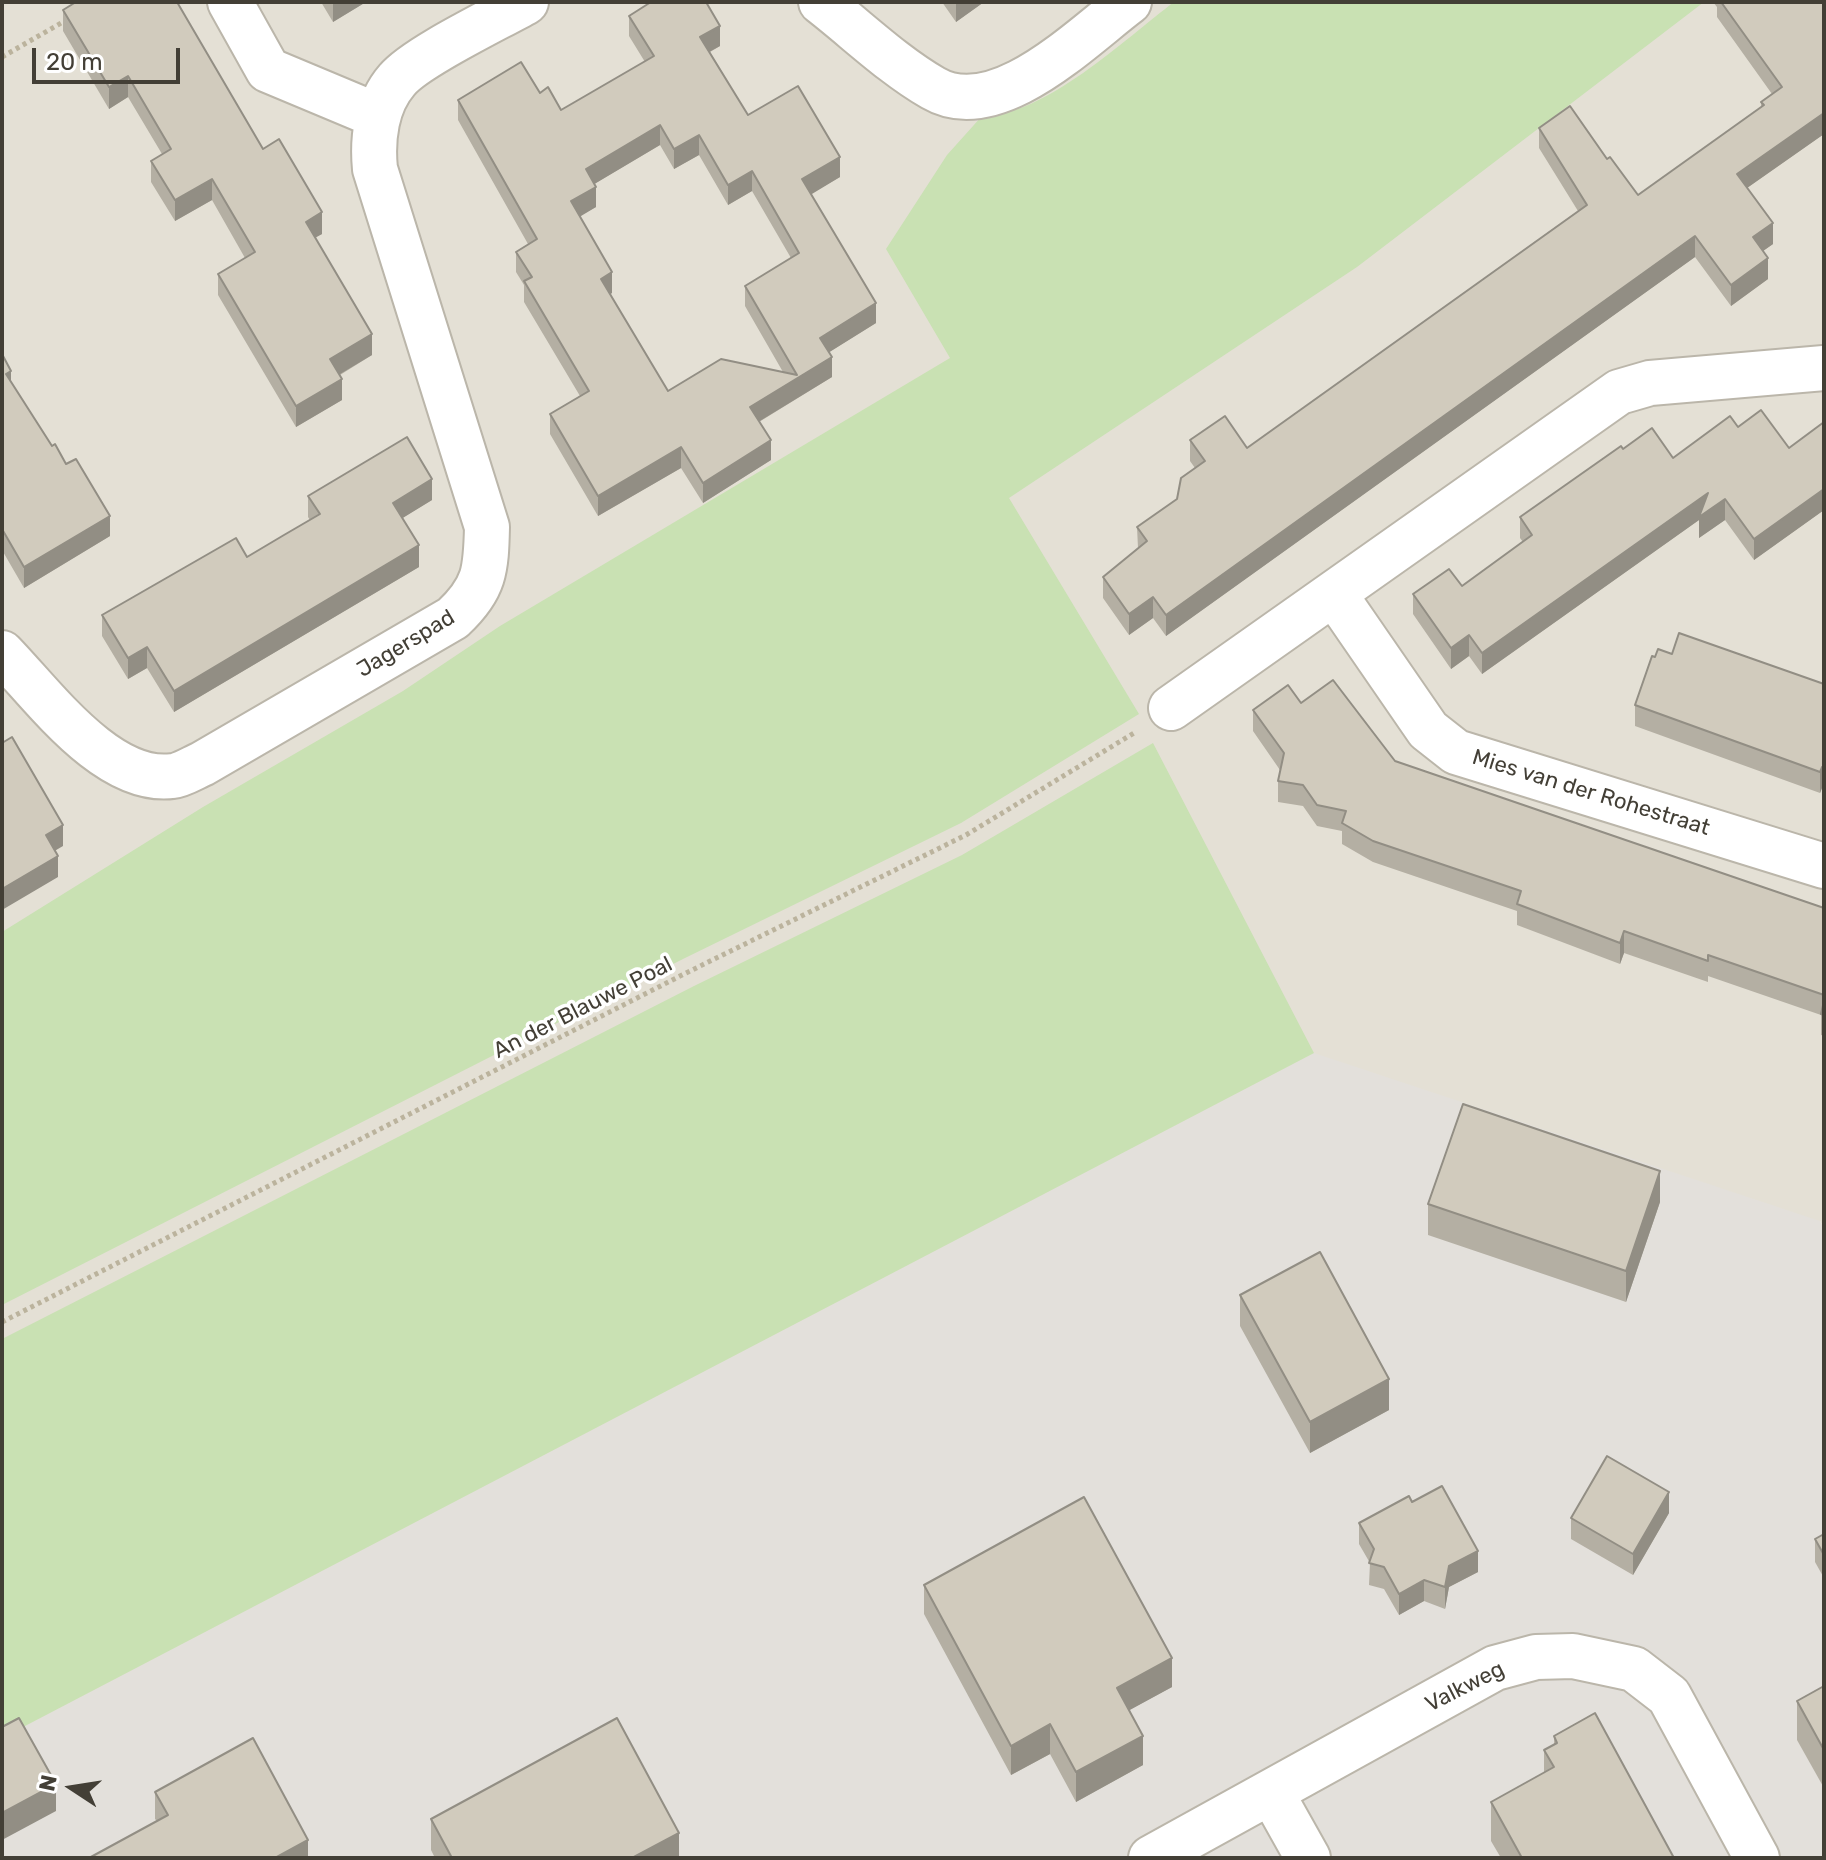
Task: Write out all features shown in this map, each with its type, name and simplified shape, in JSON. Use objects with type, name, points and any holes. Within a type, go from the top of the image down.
[{"type":"street","points":[[230,2],[268,70],[378,116]]},
{"type":"street","name":"Jagerspad","points":[[2,653],[101,755],[131,771],[175,776],[202,764],[453,618],[481,586],[487,527],[375,169],[378,116],[388,92],[406,71],[526,2]]},
{"type":"street","points":[[821,2],[932,88],[973,97],[992,96],[1027,78],[1129,2]]},
{"type":"street","points":[[1171,708],[1619,392],[1650,383],[1824,368]]},
{"type":"street","name":"Mies van der Rohestraat","points":[[1335,595],[1428,730],[1456,752],[1824,866]]},
{"type":"street","name":"Valkweg","points":[[1151,1858],[1495,1668],[1536,1657],[1573,1656],[1634,1669],[1669,1696],[1757,1858]]},
{"type":"street","points":[[1271,1792],[1308,1858]]},
{"type":"path","points":[[2,57],[69,18]]},
{"type":"path","name":"An der Blauwe Poal","points":[[2,1322],[686,973],[966,835],[1090,763],[1171,708]]},
{"type":"shaded area","points":[[2,2],[1824,2],[1824,1228],[1820,1221],[2,1738]]},
{"type":"shaded area","points":[[1314,1053],[1820,1221],[1824,1228],[1824,1858],[2,1858],[2,1738]]},
{"type":"green space","points":[[1174,2],[1704,2],[1357,267],[1009,498],[1139,714],[961,823],[683,959],[2,1305],[2,932],[203,807],[403,691],[500,626],[950,358],[886,249],[947,155],[982,116],[1006,113],[1058,90]]},
{"type":"green space","points":[[1153,743],[1314,1053],[2,1738],[2,1339],[694,986],[962,855]]},
{"type":"building","points":[[76,2],[177,2],[263,149],[279,139],[322,212],[306,222],[372,334],[330,359],[342,379],[296,406],[218,274],[255,252],[212,179],[175,200],[151,161],[171,149],[128,76],[109,87],[63,10]]},
{"type":"building","points":[[651,2],[706,2],[720,26],[700,37],[748,115],[798,86],[840,157],[802,179],[876,303],[820,338],[832,357],[750,407],[771,440],[703,483],[681,447],[598,496],[550,414],[589,391],[524,281],[532,277],[516,252],[537,239],[458,100],[521,62],[540,93],[548,87],[561,110],[654,56],[629,16]],"holes":[[[660,125],[674,149],[699,135],[728,185],[752,171],[799,253],[745,286],[797,375],[721,359],[668,391],[601,279],[612,272],[571,201],[596,187],[586,169]]]},
{"type":"building","points":[[1721,2],[1824,2],[1824,113],[1737,174],[1773,223],[1753,237],[1768,258],[1731,285],[1695,236],[1166,615],[1153,597],[1129,614],[1103,577],[1147,541],[1137,527],[1177,499],[1181,478],[1205,461],[1190,440],[1225,416],[1247,448],[1587,205],[1539,128],[1570,106],[1607,159],[1610,157],[1638,195],[1764,105],[1761,102],[1782,87]]},
{"type":"building","points":[[2,354],[11,371],[6,374],[52,446],[55,444],[66,464],[76,459],[110,516],[24,567],[2,529]]},
{"type":"building","points":[[1761,410],[1789,448],[1824,422],[1824,489],[1754,539],[1725,499],[1699,517],[1708,493],[1482,653],[1469,635],[1451,648],[1413,594],[1449,569],[1462,586],[1532,535],[1520,517],[1621,446],[1623,449],[1652,428],[1673,458],[1730,416],[1738,427]]},
{"type":"building","points":[[407,437],[432,479],[393,503],[419,545],[174,691],[147,647],[128,658],[102,615],[236,538],[247,557],[320,514],[308,496]]},
{"type":"building","points":[[1679,633],[1824,684],[1824,768],[1820,772],[1635,705],[1652,656],[1655,657],[1658,649],[1672,654]]},
{"type":"building","points":[[1333,680],[1395,761],[1824,908],[1824,995],[1708,955],[1708,961],[1624,931],[1620,943],[1517,904],[1521,891],[1373,841],[1342,823],[1346,811],[1317,805],[1303,785],[1278,781],[1284,753],[1253,710],[1288,685],[1301,703]]},
{"type":"building","points":[[12,737],[63,825],[46,835],[58,856],[2,889],[2,743]]},
{"type":"building","points":[[1463,1104],[1660,1171],[1626,1271],[1428,1204]]},
{"type":"building","points":[[1320,1252],[1389,1379],[1310,1422],[1240,1295]]},
{"type":"building","points":[[1607,1456],[1669,1492],[1633,1554],[1571,1518]]},
{"type":"building","points":[[1442,1486],[1478,1551],[1449,1566],[1445,1587],[1424,1580],[1399,1594],[1384,1567],[1369,1563],[1374,1549],[1359,1523],[1409,1496],[1412,1502]]},
{"type":"building","points":[[1084,1497],[1172,1658],[1117,1688],[1143,1736],[1076,1772],[1050,1724],[1011,1746],[924,1585]]},
{"type":"building","points":[[1824,1534],[1824,1555],[1815,1539]]},
{"type":"building","points":[[1824,1686],[1824,1750],[1797,1701]]},
{"type":"building","points":[[1595,1713],[1674,1858],[1522,1858],[1491,1802],[1554,1767],[1544,1750],[1557,1743],[1554,1736]]},
{"type":"building","points":[[19,1718],[56,1784],[2,1813],[2,1727]]},
{"type":"building","points":[[617,1718],[679,1833],[632,1858],[452,1858],[431,1819]]},
{"type":"building","points":[[253,1738],[308,1840],[275,1858],[89,1858],[168,1815],[155,1792]]}]
